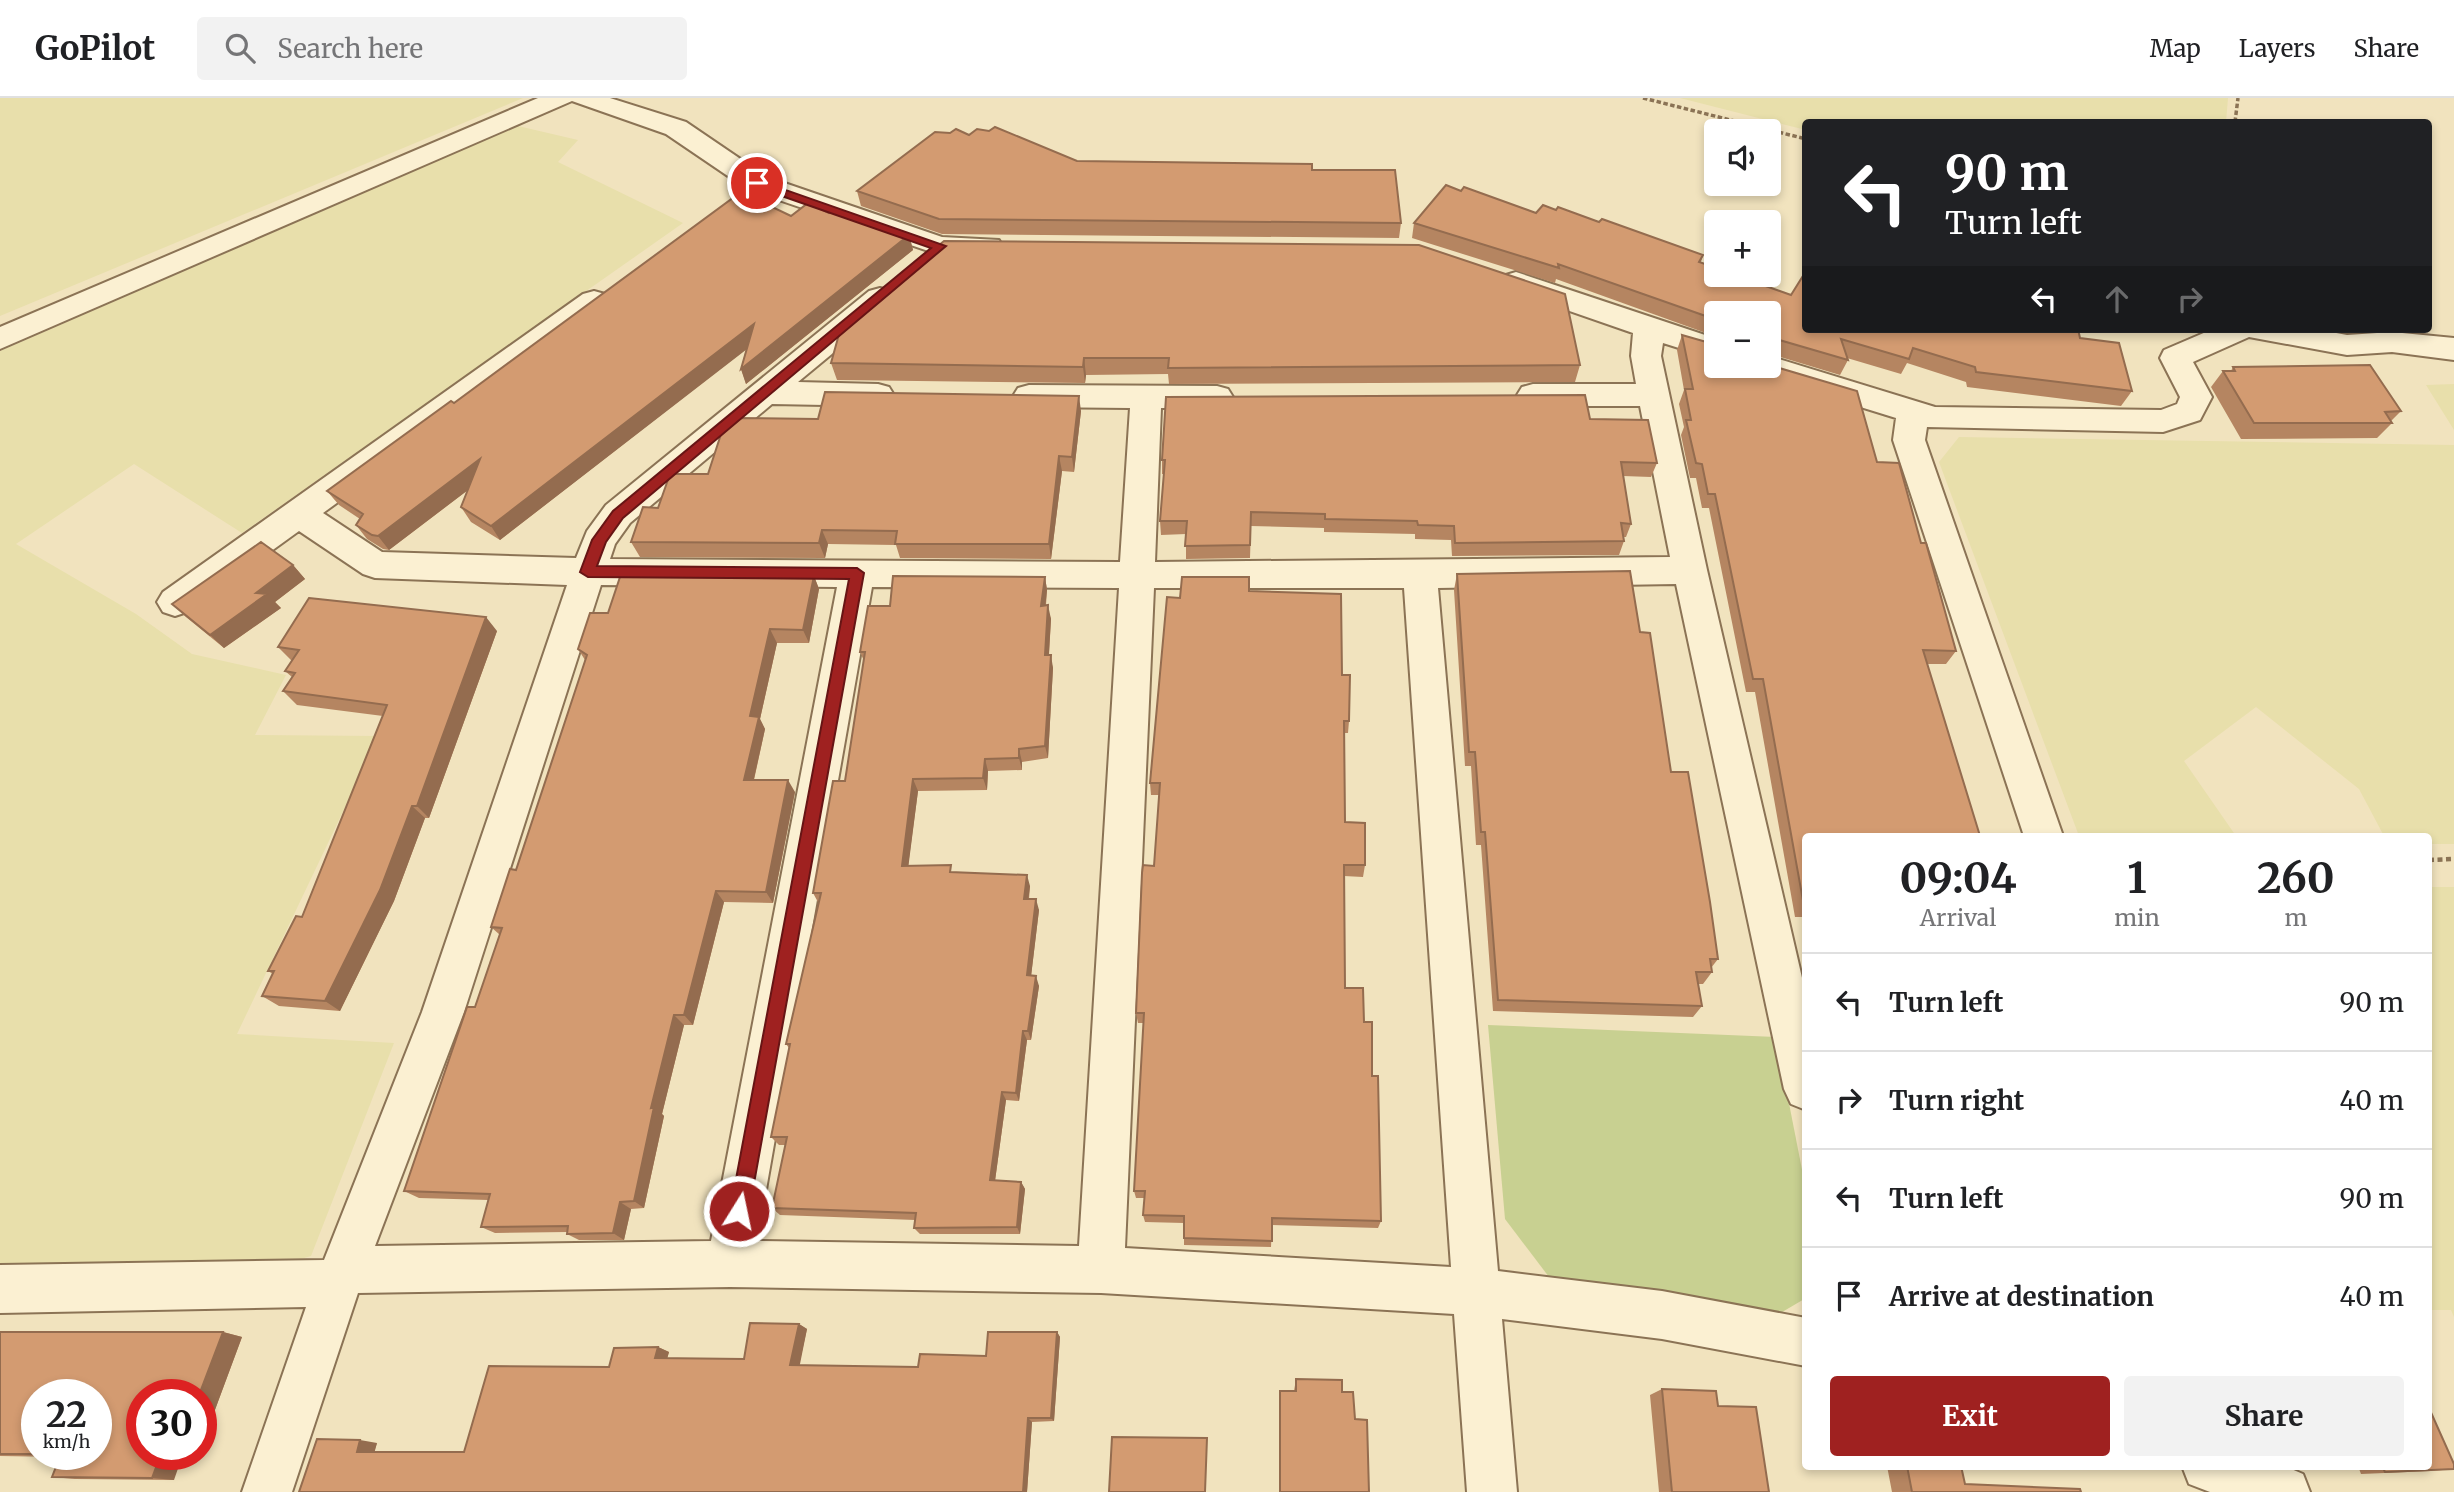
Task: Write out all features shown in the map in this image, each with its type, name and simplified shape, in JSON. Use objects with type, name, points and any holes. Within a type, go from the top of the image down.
[{"type":"street","points":[[0,339],[561,98]]},
{"type":"street","points":[[583,98],[676,128],[746,191],[940,246],[1022,247]]},
{"type":"street","points":[[267,1492],[341,1276],[443,1012],[599,540],[618,514],[767,393],[940,246]]},
{"type":"street","points":[[1495,275],[1704,346]]},
{"type":"street","points":[[175,602],[623,280]]},
{"type":"street","points":[[1649,327],[1646,356],[1653,395],[1689,570],[1802,1071]]},
{"type":"street","points":[[1781,371],[1935,418],[2163,421],[2189,412],[2196,397],[2175,358],[2231,333]]},
{"type":"street","points":[[2279,333],[2347,345],[2392,342],[2454,349]]},
{"type":"street","points":[[767,393],[902,395]]},
{"type":"street","points":[[1503,396],[1653,395]]},
{"type":"street","points":[[997,396],[1242,397]]},
{"type":"street","points":[[1101,1270],[1146,398]]},
{"type":"street","points":[[1913,412],[1909,440],[2042,833]]},
{"type":"street","points":[[298,513],[375,565],[588,572],[1136,575],[1420,576],[1689,570]]},
{"type":"street","points":[[730,1264],[857,573]]},
{"type":"street","points":[[1420,576],[1454,1037],[1492,1492]]},
{"type":"street","points":[[0,1289],[730,1264],[1101,1270],[1477,1292],[1662,1315],[1802,1341]]},
{"type":"street","points":[[2223,1470],[2272,1482]]},
{"type":"path","points":[[1643,98],[1802,138]]},
{"type":"path","points":[[2235,119],[2238,98]]},
{"type":"path","points":[[2432,860],[2454,859]]},
{"type":"shaded area","points":[[0,98],[523,98],[0,316]]},
{"type":"shaded area","points":[[1680,98],[2228,98],[2226,119],[1802,119],[1802,129],[1781,124],[1781,119],[1763,119]]},
{"type":"shaded area","points":[[518,126],[578,140],[558,162],[683,223],[242,533],[134,464],[16,544],[136,614],[192,654],[286,675],[255,735],[379,736],[237,1034],[394,1043],[311,1256],[287,1263],[0,1267],[0,351]]},
{"type":"shaded area","points":[[2454,384],[2454,430],[2426,385]]},
{"type":"shaded area","points":[[1959,437],[2454,445],[2454,844],[2432,844],[2432,833],[2382,833],[2359,789],[2256,707],[2184,761],[2234,833],[2078,833],[1939,462]]},
{"type":"shaded area","points":[[2432,887],[2454,887],[2454,1317],[2451,1310],[2432,1310]]},
{"type":"green space","points":[[1488,1025],[1776,1037],[1802,1170],[1802,1300],[1777,1315],[1549,1277],[1505,1219]]},
{"type":"building","points":[[995,127],[1077,161],[1312,164],[1312,170],[1395,170],[1401,223],[939,219],[857,191],[935,132],[950,133],[956,129],[969,135],[977,129],[989,131]]},
{"type":"building","points":[[1446,185],[1461,191],[1464,187],[1536,213],[1543,205],[1556,210],[1558,207],[1599,222],[1602,219],[1703,255],[1699,262],[1704,264],[1704,287],[1769,287],[1791,295],[1802,277],[1802,333],[2079,333],[2080,338],[2119,343],[2132,391],[1976,372],[1975,367],[1913,348],[1909,359],[1841,339],[1848,360],[1781,340],[1781,301],[1704,301],[1704,315],[1558,264],[1559,268],[1414,223]]},
{"type":"building","points":[[741,192],[791,216],[808,203],[829,213],[834,209],[909,235],[741,369],[754,324],[491,526],[461,507],[480,459],[378,536],[356,525],[363,514],[327,491],[451,401],[454,403]]},
{"type":"building","points":[[944,241],[1419,245],[1565,294],[1580,365],[1168,368],[1169,358],[1084,358],[1083,367],[831,363],[841,327]]},
{"type":"building","points":[[1682,335],[1704,341],[1704,378],[1781,378],[1781,369],[1857,391],[1877,462],[1899,463],[1921,543],[1926,543],[1956,651],[1923,650],[1979,833],[1802,833],[1802,895],[1763,679],[1753,679],[1715,494],[1708,494],[1702,464],[1696,463],[1686,420],[1691,420],[1685,389],[1693,389]]},
{"type":"building","points":[[2370,365],[2401,411],[2385,412],[2392,423],[2254,423],[2223,371],[2235,371],[2233,367]]},
{"type":"building","points":[[825,392],[1079,396],[1072,457],[1059,456],[1049,544],[895,544],[897,531],[822,530],[819,543],[631,542],[643,507],[658,508],[670,474],[708,474],[723,428],[734,418],[818,419]]},
{"type":"building","points":[[1585,395],[1590,419],[1648,420],[1657,463],[1621,462],[1631,524],[1621,523],[1624,541],[1455,543],[1454,526],[1418,525],[1417,521],[1325,519],[1325,514],[1251,512],[1250,545],[1185,546],[1187,521],[1160,521],[1166,397]]},
{"type":"building","points":[[261,542],[293,565],[256,593],[267,594],[210,635],[172,604]]},
{"type":"building","points":[[1630,571],[1640,632],[1650,633],[1671,772],[1688,772],[1718,959],[1710,959],[1712,972],[1696,972],[1702,1006],[1498,1000],[1485,832],[1481,832],[1475,752],[1469,752],[1457,574]]},
{"type":"building","points":[[621,574],[814,576],[803,630],[770,629],[750,716],[759,717],[744,780],[788,780],[766,892],[716,891],[684,1015],[674,1015],[651,1108],[654,1107],[634,1201],[620,1202],[613,1233],[567,1234],[568,1226],[481,1227],[490,1194],[404,1191],[467,1007],[475,1007],[502,928],[491,927],[510,869],[516,870],[587,655],[578,649],[590,613],[608,613]]},
{"type":"building","points":[[893,576],[1045,577],[1041,606],[1048,605],[1045,655],[1051,655],[1045,746],[1019,749],[1019,758],[985,759],[983,778],[913,779],[902,866],[951,865],[950,872],[1027,875],[1024,899],[1036,899],[1027,975],[1036,976],[1028,1031],[1023,1031],[1016,1093],[1002,1092],[990,1180],[1021,1182],[1017,1227],[914,1228],[916,1213],[772,1208],[787,1137],[771,1137],[790,1044],[786,1044],[821,893],[813,893],[833,781],[845,781],[865,652],[860,652],[868,606],[890,606]]},
{"type":"building","points":[[1182,577],[1249,577],[1249,591],[1341,594],[1342,675],[1350,675],[1349,721],[1344,721],[1345,822],[1365,823],[1365,865],[1344,865],[1345,988],[1363,988],[1364,1022],[1372,1022],[1372,1076],[1378,1076],[1381,1221],[1272,1218],[1272,1241],[1184,1238],[1184,1216],[1143,1215],[1145,1191],[1134,1191],[1144,1013],[1136,1013],[1142,873],[1143,865],[1154,866],[1160,783],[1150,783],[1167,597],[1180,598]]},
{"type":"building","points":[[309,598],[486,617],[417,806],[412,806],[380,890],[325,1001],[262,996],[274,971],[268,971],[296,916],[302,917],[387,705],[283,691],[295,673],[285,671],[299,650],[278,647]]},
{"type":"building","points":[[750,1323],[799,1324],[790,1365],[918,1367],[920,1354],[986,1356],[988,1332],[1057,1332],[1051,1418],[1028,1418],[1023,1492],[299,1492],[317,1439],[360,1440],[357,1452],[464,1452],[489,1366],[609,1367],[614,1348],[658,1347],[655,1358],[744,1359]]},
{"type":"building","points":[[0,1332],[223,1332],[205,1379],[126,1379],[126,1470],[155,1470],[152,1478],[52,1477],[55,1470],[112,1470],[112,1379],[21,1379],[21,1454],[0,1454]]},
{"type":"building","points":[[1296,1379],[1342,1380],[1342,1392],[1353,1392],[1355,1419],[1367,1420],[1369,1492],[1280,1492],[1280,1391],[1296,1391]]},
{"type":"building","points":[[1662,1389],[1716,1391],[1718,1406],[1756,1407],[1769,1492],[1672,1492]]},
{"type":"building","points":[[2432,1415],[2454,1464],[2454,1469],[2432,1470]]},
{"type":"building","points":[[1112,1437],[1207,1438],[1205,1492],[1109,1492]]},
{"type":"building","points":[[1908,1470],[1962,1470],[1965,1484],[2080,1489],[2081,1492],[1912,1492]]},
{"type":"building","points":[[2384,1470],[2431,1470],[2385,1472]]},
{"type":"route","points":[[739,1211],[857,573],[588,572],[599,540],[618,514],[767,393],[940,246],[757,183]]}]
